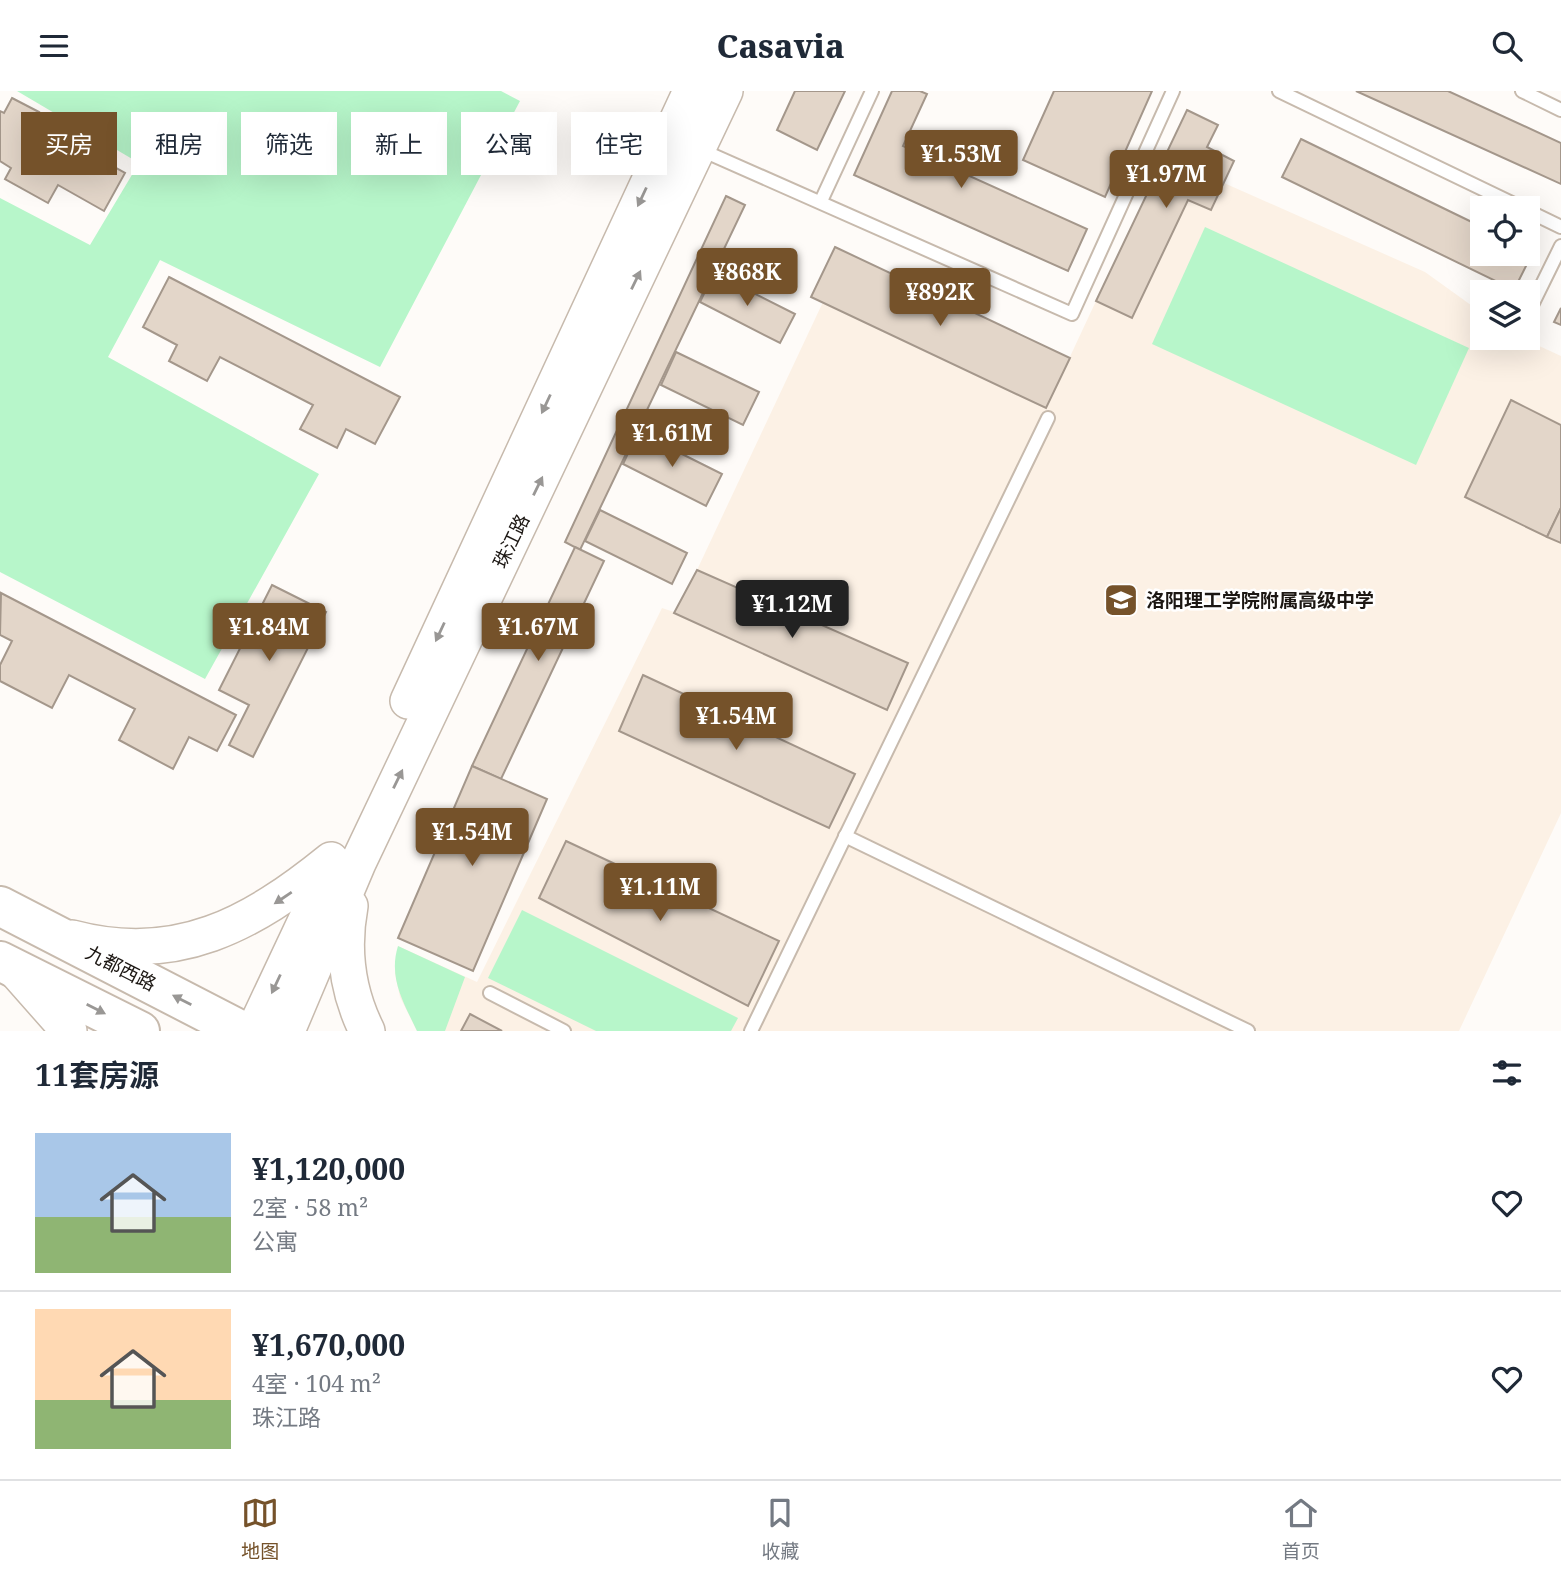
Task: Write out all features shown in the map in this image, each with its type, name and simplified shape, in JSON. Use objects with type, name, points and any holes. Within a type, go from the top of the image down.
[{"type":"main road","name":"珠江路","points":[[287,1031],[347,859],[691,91]]},
{"type":"main road","name":"珠江路","points":[[254,1031],[347,859],[725,91]]},
{"type":"main road","points":[[50,932],[101,945],[173,945],[232,927],[347,859]]},
{"type":"main road","points":[[347,859],[347,967],[357,1010],[368,1031]]},
{"type":"main road","name":"九都西路","points":[[0,906],[242,1031]]},
{"type":"main road","points":[[7,964],[69,1031]]},
{"type":"main road","points":[[7,964],[140,1031]]},
{"type":"lane","points":[[821,201],[872,91]]},
{"type":"lane","points":[[698,149],[1072,314],[1173,91]]},
{"type":"lane","points":[[1279,91],[1497,196]]},
{"type":"lane","points":[[1522,91],[1561,110]]},
{"type":"lane","points":[[1540,217],[1561,227]]},
{"type":"lane","points":[[1540,289],[1561,246]]},
{"type":"lane","points":[[751,1031],[1048,418]]},
{"type":"lane","points":[[845,837],[1248,1031]]},
{"type":"lane","points":[[490,993],[564,1031]]},
{"type":"shaded area","name":"洛阳理工学院附属高级中学","points":[[1224,183],[1425,272],[1470,304],[1470,350],[1540,350],[1540,346],[1561,356],[1561,813],[1459,1031],[417,1031],[400,997],[395,974],[398,946],[477,982],[662,608],[674,612],[697,570],[823,302],[1046,408],[1096,301],[1132,317],[1188,200],[1211,210]]},
{"type":"green space","points":[[17,91],[501,91],[520,101],[514,112],[461,112],[461,175],[481,175],[380,367],[160,260],[108,357],[319,474],[205,679],[0,572],[0,198],[90,245],[132,175],[227,175],[227,112],[131,112],[131,158],[117,150],[117,112],[53,112]]},
{"type":"green space","points":[[1205,227],[1469,348],[1416,465],[1152,344]]},
{"type":"green space","points":[[522,910],[738,1018],[731,1031],[596,1031],[488,978]]},
{"type":"green space","points":[[398,946],[465,977],[445,1031],[417,1031],[396,980],[395,958]]},
{"type":"building","points":[[795,91],[845,91],[817,150],[777,130]]},
{"type":"building","points":[[892,91],[920,91],[927,94],[903,146],[1087,229],[1068,271],[854,175]]},
{"type":"building","points":[[1054,91],[1152,91],[1105,197],[1023,160]]},
{"type":"building","points":[[1356,91],[1448,91],[1561,143],[1561,184]]},
{"type":"building","points":[[12,98],[39,112],[21,112],[21,175],[117,175],[117,169],[125,173],[104,211],[58,185],[48,203],[5,179],[11,168],[0,161],[0,111],[4,113]]},
{"type":"building","points":[[1187,110],[1218,125],[1207,147],[1234,161],[1211,210],[1188,200],[1132,318],[1096,301]]},
{"type":"building","points":[[1301,139],[1470,221],[1470,266],[1526,266],[1519,280],[1493,280],[1282,177]]},
{"type":"building","points":[[726,196],[745,205],[580,550],[565,542]]},
{"type":"building","points":[[835,247],[1070,358],[1046,408],[811,297]]},
{"type":"building","points":[[714,273],[795,314],[780,343],[700,302]]},
{"type":"building","points":[[169,277],[400,397],[375,444],[346,429],[337,448],[300,429],[313,405],[220,357],[207,381],[169,361],[177,345],[143,327]]},
{"type":"building","points":[[1561,308],[1561,325],[1554,322]]},
{"type":"building","points":[[676,352],[759,392],[743,425],[661,385]]},
{"type":"building","points":[[1511,400],[1561,425],[1561,508],[1547,537],[1465,497]]},
{"type":"building","points":[[638,432],[722,474],[706,506],[623,464]]},
{"type":"building","points":[[1561,508],[1561,543],[1547,537]]},
{"type":"building","points":[[600,510],[687,553],[672,584],[585,541]]},
{"type":"building","points":[[575,547],[604,561],[501,779],[472,766]]},
{"type":"building","points":[[697,570],[908,663],[887,710],[674,613]]},
{"type":"building","points":[[272,585],[326,612],[253,757],[229,745],[249,705],[219,690]]},
{"type":"building","points":[[1,593],[236,715],[217,751],[189,737],[173,769],[119,740],[135,709],[69,675],[52,708],[0,681],[0,665],[12,641],[0,635]]},
{"type":"building","points":[[643,675],[855,774],[829,828],[619,731]]},
{"type":"building","points":[[472,766],[547,799],[473,971],[398,938]]},
{"type":"building","points":[[566,841],[779,941],[748,1006],[539,898]]},
{"type":"building","points":[[470,1014],[502,1031],[461,1031]]},
{"type":"place","name":"洛阳理工学院附属高级中学","points":[[1121,600]]}]
